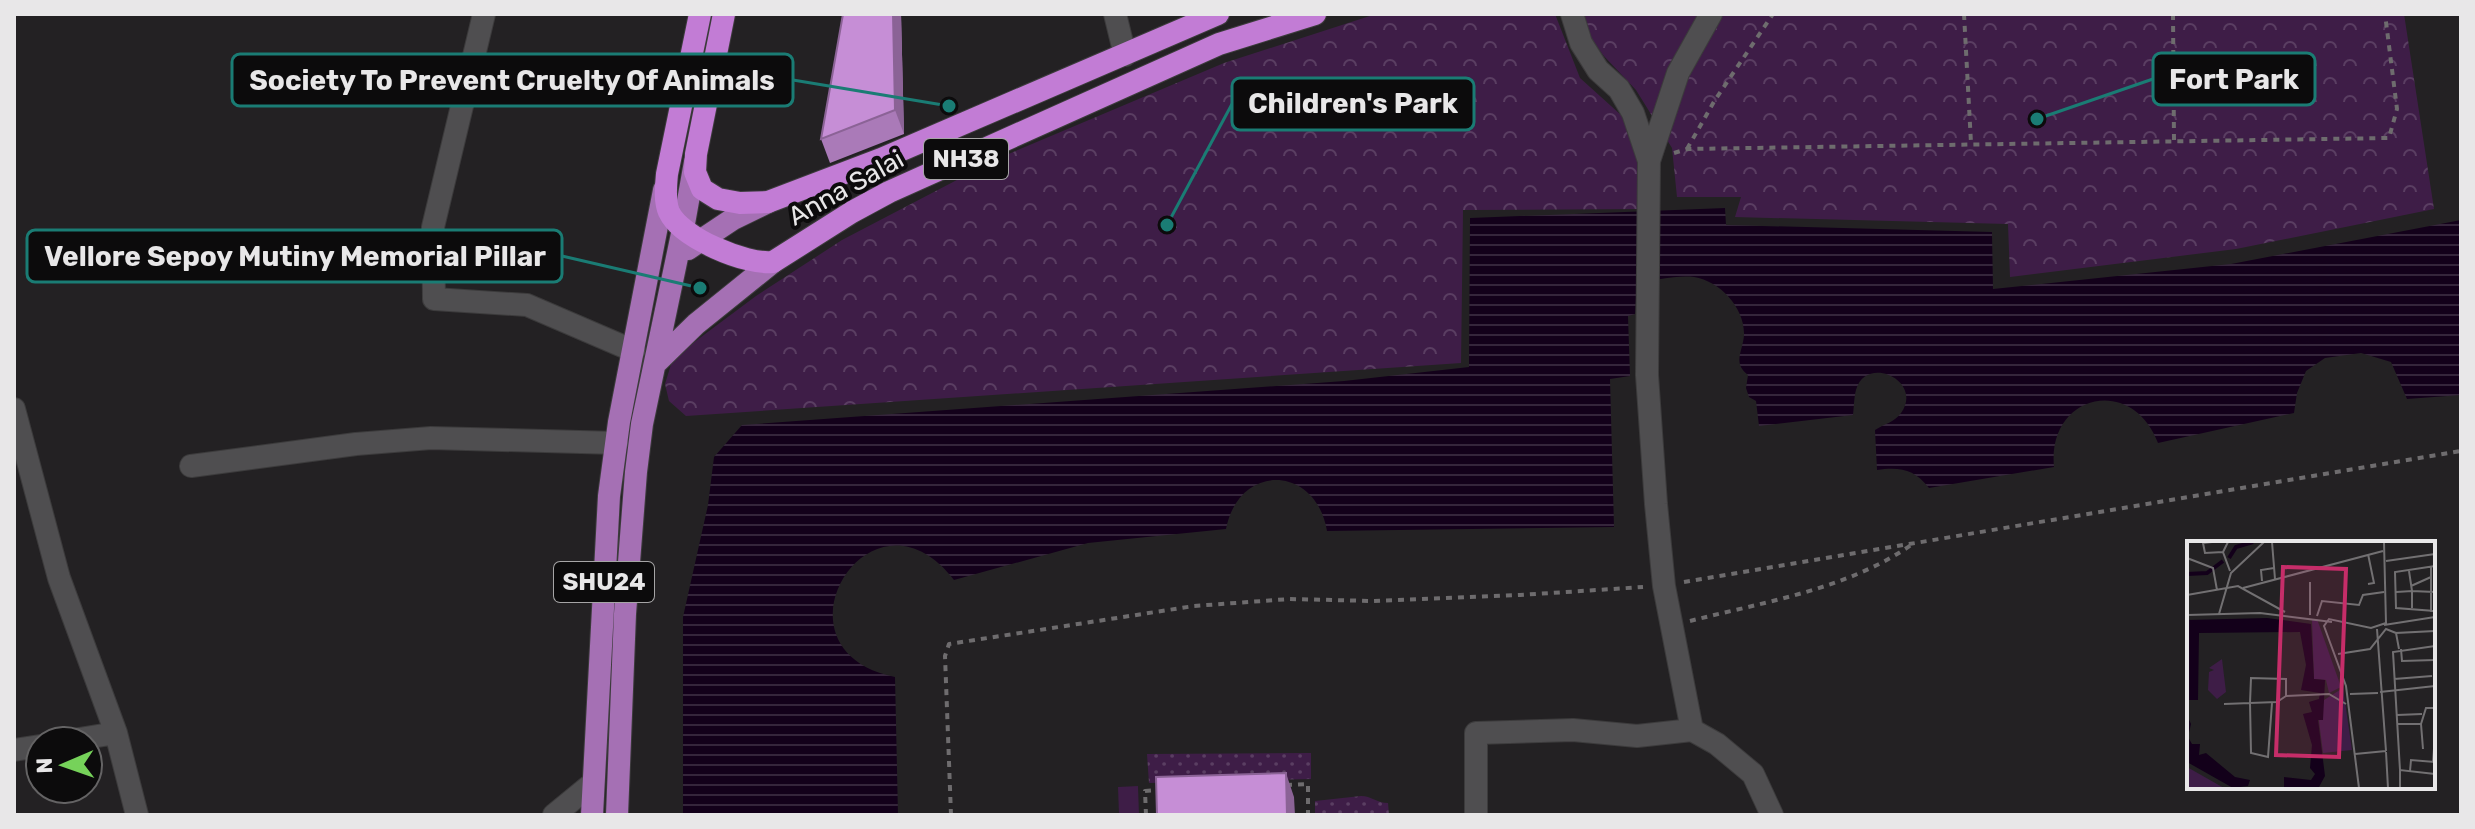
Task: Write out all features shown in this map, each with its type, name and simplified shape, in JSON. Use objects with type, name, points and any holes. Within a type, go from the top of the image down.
[{"type":"highway","points":[[692,234],[676,223],[668,209],[665,194],[700,14]]},
{"type":"highway","name":"NH38","points":[[696,154],[724,14]]},
{"type":"highway","name":"Anna Salai","points":[[696,154],[695,172],[702,189],[718,199],[740,203],[768,202],[881,159],[1218,14]]},
{"type":"highway","name":"Anna Salai","points":[[692,234],[747,260],[773,262],[889,192],[1219,44],[1315,14]]},
{"type":"main road","points":[[634,351],[659,280],[678,258],[692,234],[696,154]]},
{"type":"main road","name":"SHU24","points":[[592,815],[609,496],[667,174]]},
{"type":"main road","points":[[692,234],[768,202]]},
{"type":"main road","name":"SHU24","points":[[617,815],[625,614],[636,472],[642,424],[678,258]]},
{"type":"main road","points":[[655,365],[696,324],[773,262]]},
{"type":"street","points":[[484,14],[433,227],[434,299],[527,305],[634,351]]},
{"type":"street","points":[[1115,14],[1125,55]]},
{"type":"street","points":[[1572,14],[1581,43],[1598,70],[1619,89],[1633,113],[1649,161]]},
{"type":"street","points":[[1692,730],[1664,586],[1647,375],[1649,161],[1678,73],[1711,14]]},
{"type":"street","points":[[14,409],[59,578],[116,733],[137,815]]},
{"type":"street","points":[[191,466],[356,444],[431,438],[617,443]]},
{"type":"street","points":[[1476,815],[1476,733],[1573,730],[1637,736],[1692,730],[1717,744],[1753,774],[1772,815]]},
{"type":"street","points":[[104,735],[116,733]]},
{"type":"street","points":[[554,815],[593,783]]},
{"type":"path","points":[[1773,14],[1715,100],[1687,149],[2389,138],[2397,109],[2385,14]]},
{"type":"path","points":[[1964,14],[1971,144]]},
{"type":"path","points":[[2173,14],[2174,141]]},
{"type":"path","points":[[951,815],[945,656],[949,644],[1194,606],[1290,599],[1373,601],[1664,586],[2461,451]]},
{"type":"path","points":[[1672,624],[1815,588],[1885,563],[1913,544]]},
{"type":"path","points":[[1277,785],[1308,784],[1308,815]]},
{"type":"path","points":[[1146,815],[1145,791],[1165,789]]},
{"type":"green space","points":[[1376,14],[1555,14],[1580,78],[1621,115],[1641,161],[1644,209],[1463,210],[1461,363],[686,416],[669,401],[665,384],[673,358],[756,296],[842,240],[999,158],[1224,63]]},
{"type":"green space","points":[[1583,14],[2404,14],[2434,209],[2236,249],[2010,277],[2008,224],[1735,217],[1741,197],[1677,197],[1672,148],[1636,90],[1589,35]]},
{"type":"green space","points":[[1311,753],[1311,779],[1149,783],[1147,754]]},
{"type":"green space","points":[[1138,786],[1139,815],[1119,815],[1118,787]]},
{"type":"green space","points":[[1361,796],[1388,803],[1389,815],[1315,815],[1315,801]]},
{"type":"shaded area","points":[[1725,208],[1726,225],[1992,232],[1993,289],[2231,264],[2461,220],[2461,395],[2407,399],[2391,362],[2361,353],[2325,358],[2306,371],[2297,393],[2294,413],[2158,443],[2146,421],[2130,407],[2112,401],[2094,402],[2077,409],[2064,423],[2055,442],[2054,467],[1929,488],[1906,471],[1877,470],[1875,430],[1901,413],[1906,401],[1900,382],[1881,373],[1862,379],[1856,390],[1853,415],[1759,426],[1756,401],[1749,397],[1746,388],[1748,375],[1739,361],[1743,325],[1729,297],[1713,284],[1694,277],[1637,282],[1635,314],[1628,316],[1630,376],[1610,379],[1614,527],[1327,531],[1320,509],[1308,493],[1294,484],[1277,480],[1261,483],[1246,492],[1234,507],[1226,529],[1088,543],[954,580],[922,552],[891,546],[864,556],[844,578],[833,606],[836,635],[856,661],[895,677],[898,815],[683,815],[683,617],[708,505],[714,457],[742,425],[1344,381],[1469,367],[1470,218]]},
{"type":"building","points":[[843,14],[893,14],[895,110],[821,139]]},
{"type":"building","points":[[1286,773],[1287,815],[1157,815],[1156,777]]},
{"type":"place","name":"Society To Prevent Cruelty Of Animals","points":[[949,106]]},
{"type":"place","name":"Fort Park","points":[[2037,119]]},
{"type":"place","name":"Children's Park","points":[[1167,225]]},
{"type":"place","name":"Vellore Sepoy Mutiny Memorial Pillar","points":[[700,288]]}]
